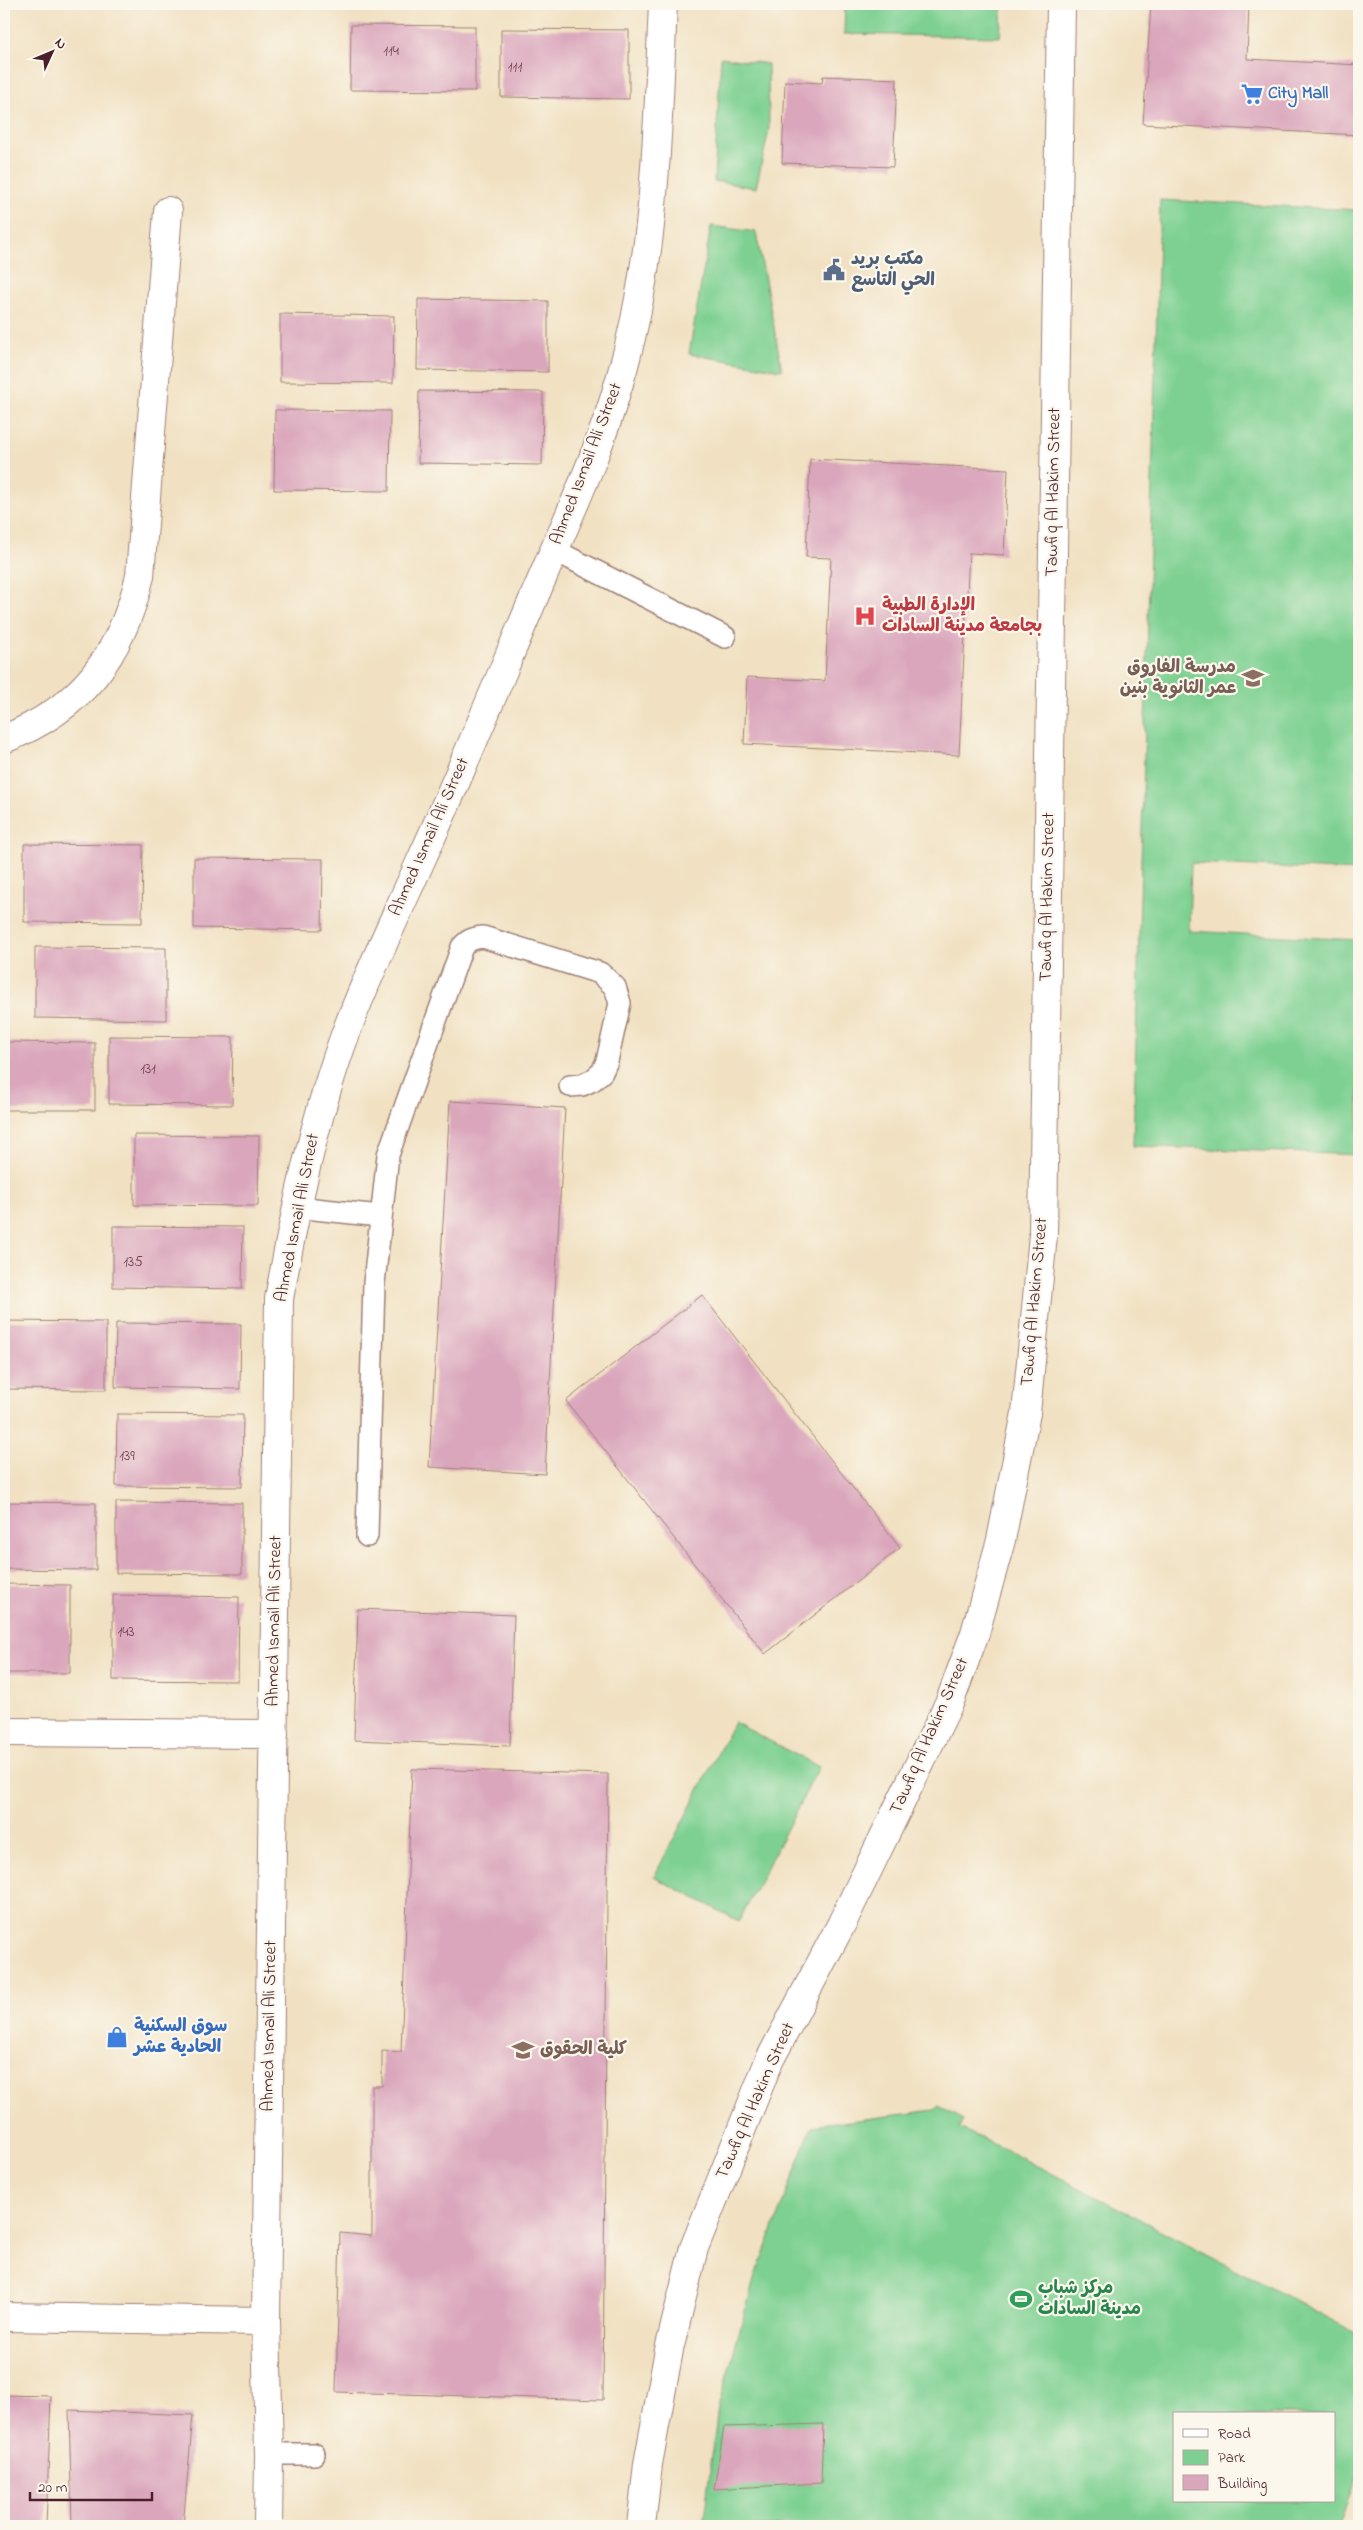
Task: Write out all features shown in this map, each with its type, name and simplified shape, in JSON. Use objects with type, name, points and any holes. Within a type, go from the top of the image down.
[{"type":"street","name":"Ahmed Ismail Ali Street","points":[[268,2526],[270,2454],[266,2320],[279,1298],[296,1207],[319,1117],[347,1029],[382,942],[422,859],[554,550],[597,448],[619,384],[636,318],[650,241],[657,163],[663,4]]},
{"type":"street","name":"Tawfiq Al Hakim Street","points":[[641,2526],[648,2464],[669,2350],[694,2248],[769,2061],[841,1925],[950,1701],[974,1633],[1001,1540],[1026,1412],[1043,1235],[1061,4]]},
{"type":"street","points":[[4,739],[26,731],[54,714],[80,693],[111,654],[132,609],[140,576],[168,211]]},
{"type":"street","points":[[4,1732],[274,1734]]},
{"type":"street","points":[[4,2316],[266,2320]]},
{"type":"lane","points":[[554,550],[725,637]]},
{"type":"lane","points":[[367,1536],[374,1283],[388,1155],[462,947],[466,942],[472,938],[483,937],[600,973],[615,987],[620,1003],[607,1061],[602,1072],[593,1080],[582,1085],[570,1086]]},
{"type":"lane","points":[[296,1207],[380,1216]]},
{"type":"lane","points":[[270,2454],[314,2454]]},
{"type":"green space","points":[[845,4],[1002,4],[1000,37],[844,34]]},
{"type":"green space","points":[[721,57],[768,64],[769,130],[756,188],[714,181]]},
{"type":"green space","name":"مدرسة الفاروق عمر الثانوية بنين","points":[[1160,200],[1359,210],[1359,871],[1191,863],[1189,931],[1359,940],[1359,1155],[1133,1146]]},
{"type":"green space","points":[[711,226],[756,232],[782,370],[689,354]]},
{"type":"green space","points":[[734,1722],[819,1767],[739,1921],[654,1877]]},
{"type":"green space","name":"مركز شباب مدينة السادات","points":[[939,2106],[963,2119],[959,2128],[1009,2151],[1359,2334],[1359,2469],[1339,2526],[703,2526],[718,2408],[755,2276],[812,2126],[934,2110]]},
{"type":"building","name":"City Mall","points":[[1151,4],[1249,4],[1247,59],[1359,65],[1359,135],[1143,124]]},
{"type":"building","points":[[351,25],[475,26],[475,91],[350,90]]},
{"type":"building","points":[[501,29],[629,30],[629,99],[501,97]]},
{"type":"building","points":[[823,76],[897,79],[893,167],[782,163],[785,81],[822,83]]},
{"type":"building","points":[[418,299],[548,301],[548,372],[417,370]]},
{"type":"building","points":[[280,314],[394,316],[393,383],[280,382]]},
{"type":"building","points":[[419,391],[543,392],[542,465],[418,463]]},
{"type":"building","points":[[275,410],[390,411],[389,491],[274,490]]},
{"type":"building","points":[[810,459],[1008,469],[1004,555],[969,553],[959,755],[744,744],[747,677],[825,681],[831,558],[806,557]]},
{"type":"building","points":[[24,844],[143,845],[142,923],[24,922]]},
{"type":"building","points":[[194,858],[323,859],[322,930],[194,928]]},
{"type":"building","points":[[35,947],[166,948],[166,1020],[35,1018]]},
{"type":"building","points":[[109,1036],[233,1037],[232,1105],[109,1104]]},
{"type":"building","points":[[4,1042],[95,1043],[95,1110],[4,1110]]},
{"type":"building","points":[[450,1101],[565,1108],[545,1474],[429,1467]]},
{"type":"building","points":[[134,1135],[259,1136],[258,1206],[134,1205]]},
{"type":"building","points":[[113,1226],[243,1227],[242,1289],[113,1287]]},
{"type":"building","points":[[702,1295],[900,1548],[765,1654],[566,1401]]},
{"type":"building","points":[[4,1321],[106,1322],[106,1390],[4,1389]]},
{"type":"building","points":[[116,1323],[241,1324],[240,1389],[115,1387]]},
{"type":"building","points":[[117,1414],[243,1415],[242,1487],[116,1486]]},
{"type":"building","points":[[4,1502],[96,1503],[96,1570],[4,1569]]},
{"type":"building","points":[[116,1502],[242,1503],[242,1574],[116,1573]]},
{"type":"building","points":[[4,1584],[70,1585],[70,1673],[4,1673]]},
{"type":"building","points":[[113,1595],[239,1597],[238,1681],[113,1680]]},
{"type":"building","points":[[358,1609],[514,1615],[510,1746],[354,1740]]},
{"type":"building","points":[[412,1769],[608,1774],[603,2400],[336,2392],[340,2233],[372,2236],[372,2086],[382,2086],[382,2051],[401,2052]]},
{"type":"building","points":[[4,2395],[51,2396],[46,2526],[4,2526]]},
{"type":"building","points":[[69,2410],[193,2415],[183,2526],[72,2526]]},
{"type":"building","points":[[823,2424],[821,2483],[714,2489],[724,2427]]},
{"type":"building","points":[[839,2523],[839,2526],[783,2526],[783,2524]]},
{"type":"place","name":"City Mall","points":[[1252,94]]},
{"type":"place","name":"مكتب بريد الحي التاسع","points":[[834,270]]},
{"type":"place","name":"الإدارة الطبية بجامعة مدينة السادات","points":[[865,616]]},
{"type":"place","name":"مدرسة الفاروق عمر الثانوية بنين","points":[[1253,678]]},
{"type":"place","name":"سوق السكنية الحادية عشر","points":[[117,2037]]},
{"type":"place","name":"كلية الحقوق","points":[[523,2050]]},
{"type":"place","name":"مركز شباب مدينة السادات","points":[[1021,2299]]}]
